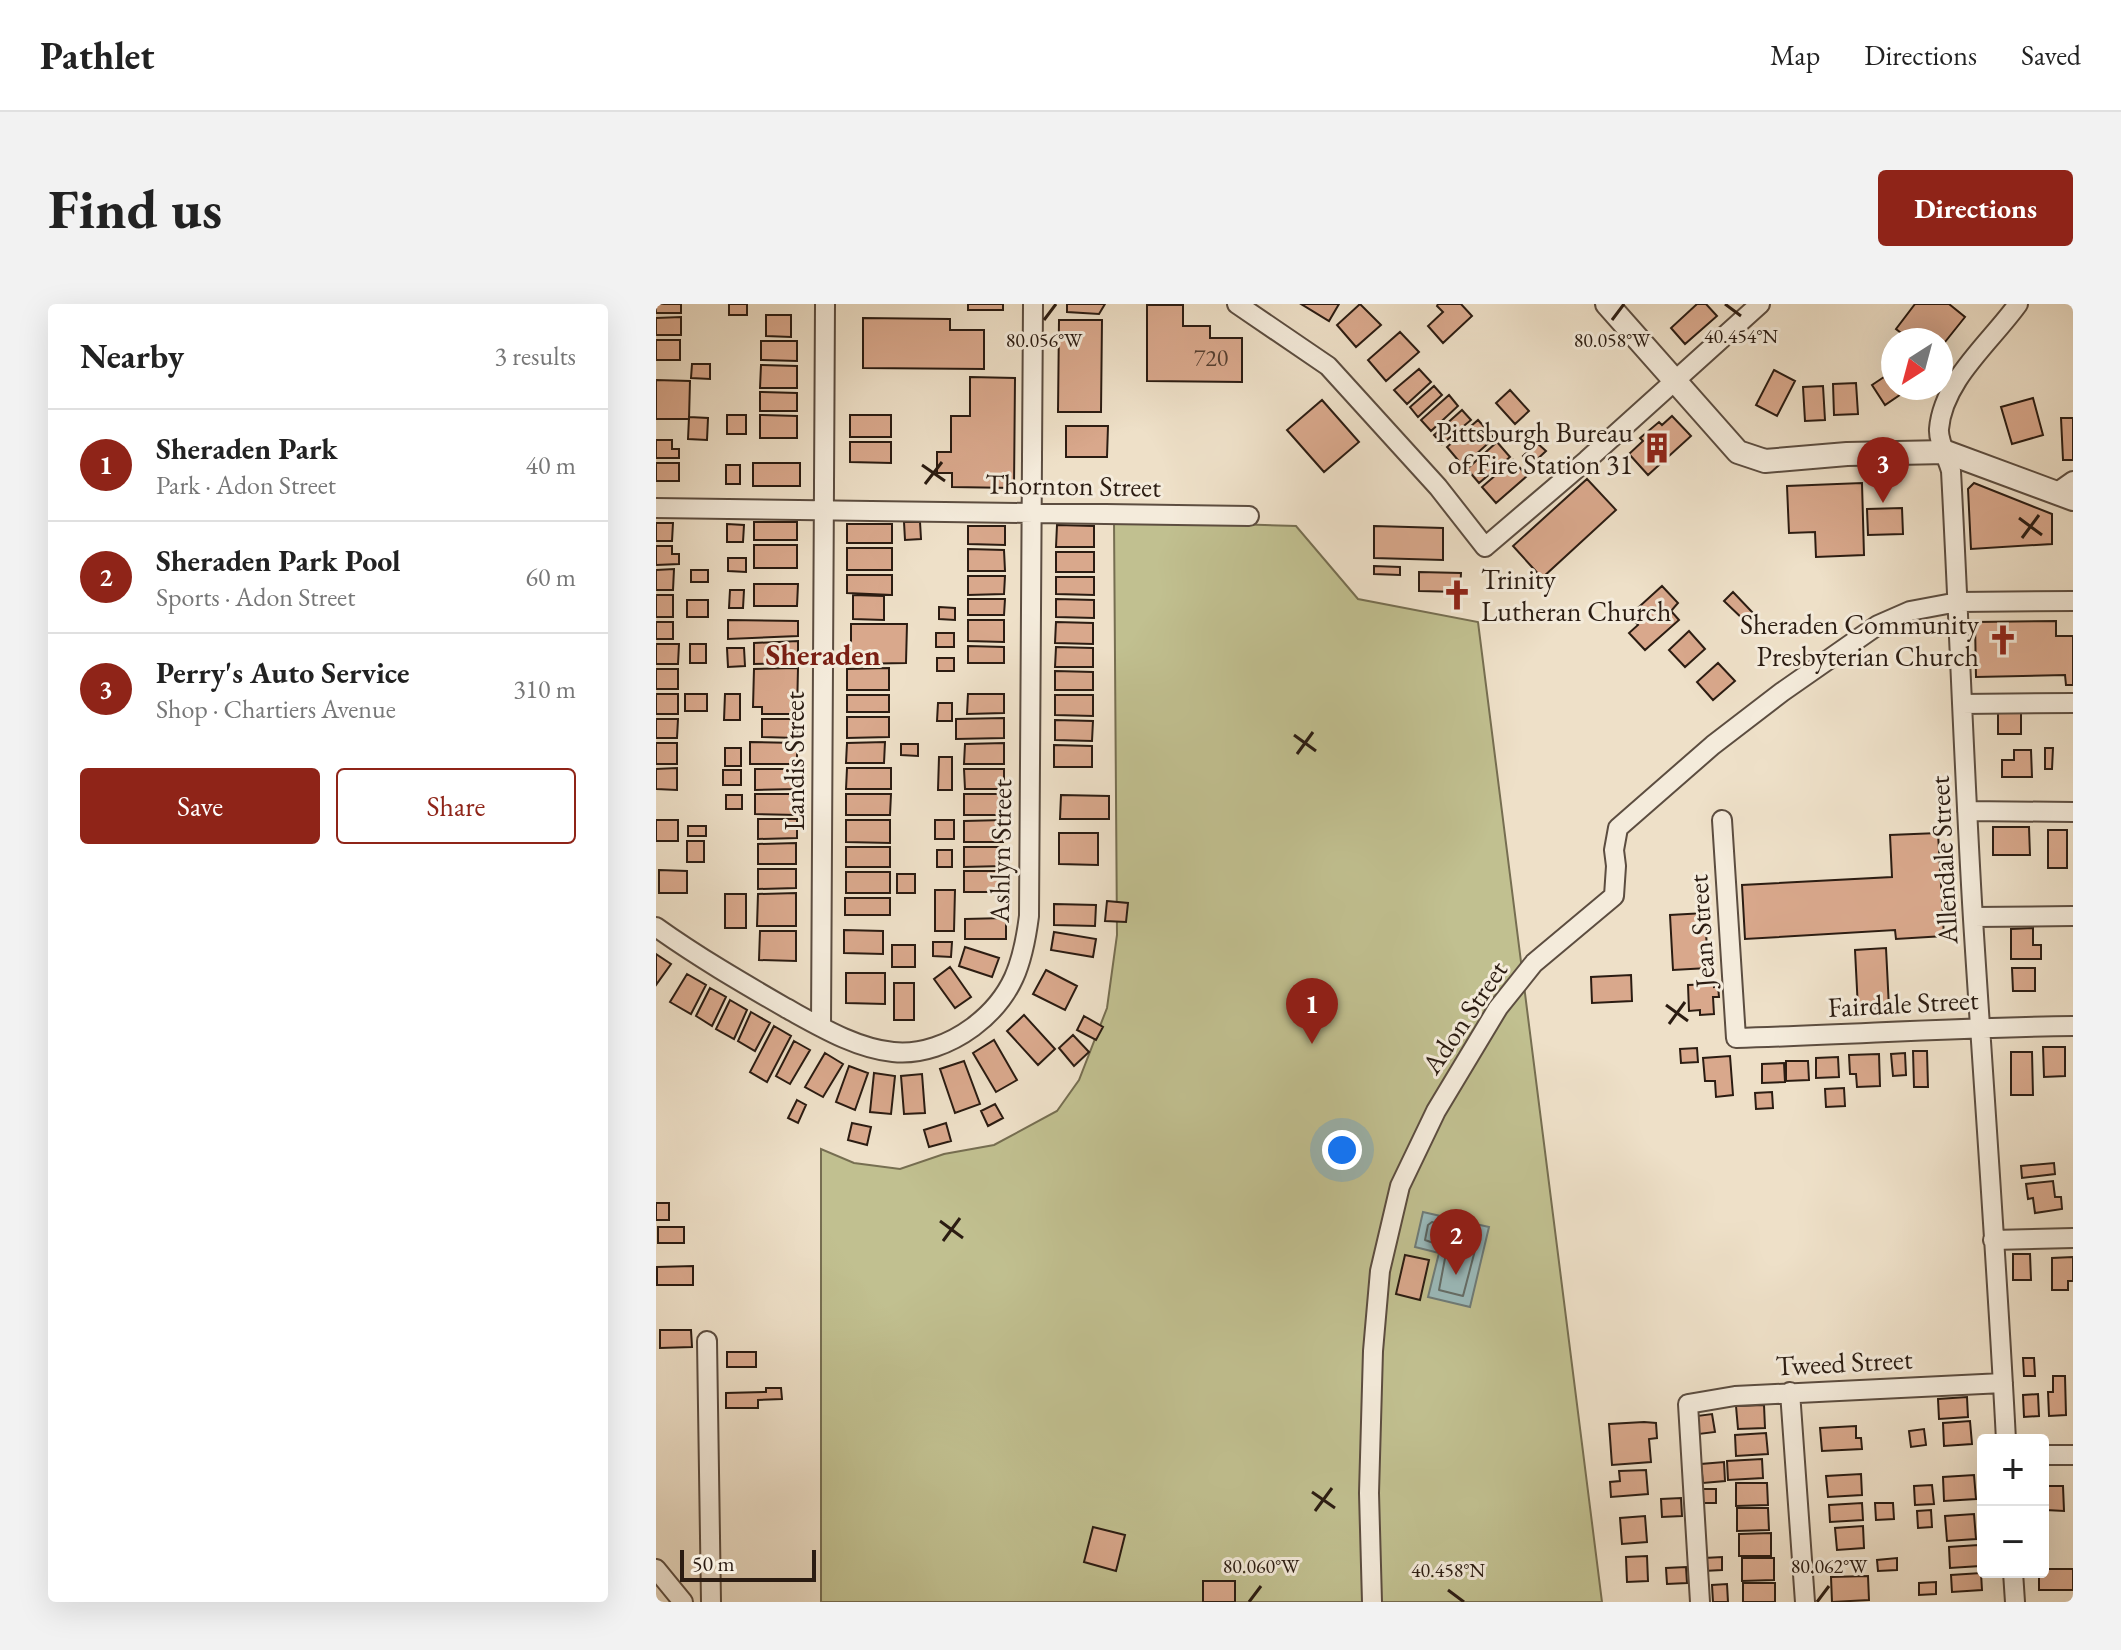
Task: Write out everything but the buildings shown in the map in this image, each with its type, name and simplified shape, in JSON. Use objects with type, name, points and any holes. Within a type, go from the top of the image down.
[{"type":"street","name":"Landis Street","points":[[821,1027],[825,304]]},
{"type":"street","name":"Ashlyn Street","points":[[656,927],[710,965],[821,1027],[878,1049],[896,1052],[930,1049],[950,1041],[981,1021],[1001,1002],[1022,961],[1029,916],[1033,304]]},
{"type":"street","points":[[1237,304],[1328,366],[1438,487],[1485,547],[1760,304]]},
{"type":"street","points":[[1607,304],[1738,452],[1765,461],[1847,454],[1946,452],[2067,491]]},
{"type":"street","name":"Allendale Street","points":[[2006,1434],[1973,917],[1951,471],[1939,432],[1946,399],[2018,304]]},
{"type":"street","name":"Thornton Street","points":[[656,508],[1249,516]]},
{"type":"street","name":"Adon Street","points":[[1372,1602],[1369,1493],[1373,1351],[1380,1271],[1400,1186],[1436,1111],[1498,1008],[1534,963],[1614,896],[1614,850],[1618,828],[1713,745],[1878,625],[1910,611],[1958,602],[2073,601]]},
{"type":"street","points":[[1962,704],[2073,703]]},
{"type":"street","points":[[1967,811],[2073,812]]},
{"type":"street","name":"Jean Street","points":[[1722,820],[1736,1038]]},
{"type":"street","points":[[1973,917],[2073,916]]},
{"type":"street","name":"Fairdale Street","points":[[1736,1038],[2073,1026]]},
{"type":"street","points":[[1993,1240],[2073,1238]]},
{"type":"street","points":[[707,1341],[711,1602]]},
{"type":"street","name":"Tweed Street","points":[[1700,1602],[1688,1404],[1735,1396],[1790,1392],[2003,1383]]},
{"type":"street","points":[[1790,1392],[1805,1602]]},
{"type":"street","points":[[2049,1455],[2073,1455]]},
{"type":"street","points":[[656,1569],[683,1602]]},
{"type":"street","points":[[2013,1578],[2015,1602]]},
{"type":"shaded area","points":[[1114,520],[1296,526],[1358,599],[1478,622],[1602,1602],[821,1602],[821,1149],[854,1163],[900,1169],[944,1154],[994,1145],[1057,1111],[1079,1080],[1107,1008],[1117,935]]},
{"type":"water","points":[[1423,1212],[1489,1227],[1470,1307],[1428,1297],[1439,1253],[1415,1247]]},
{"type":"place","name":"Pittsburgh Bureau of Fire Station 31","points":[[1657,448]]},
{"type":"place","name":"Perry's Auto Service","points":[[1883,503]]},
{"type":"place","name":"Trinity Lutheran Church","points":[[1457,595]]},
{"type":"place","name":"Sheraden Community Presbyterian Church","points":[[2003,640]]},
{"type":"place","name":"Sheraden Park","points":[[1312,1044]]},
{"type":"place","name":"Sheraden Park Pool","points":[[1456,1275]]},
{"type":"district","name":"Sheraden","points":[[823,655]]}]
